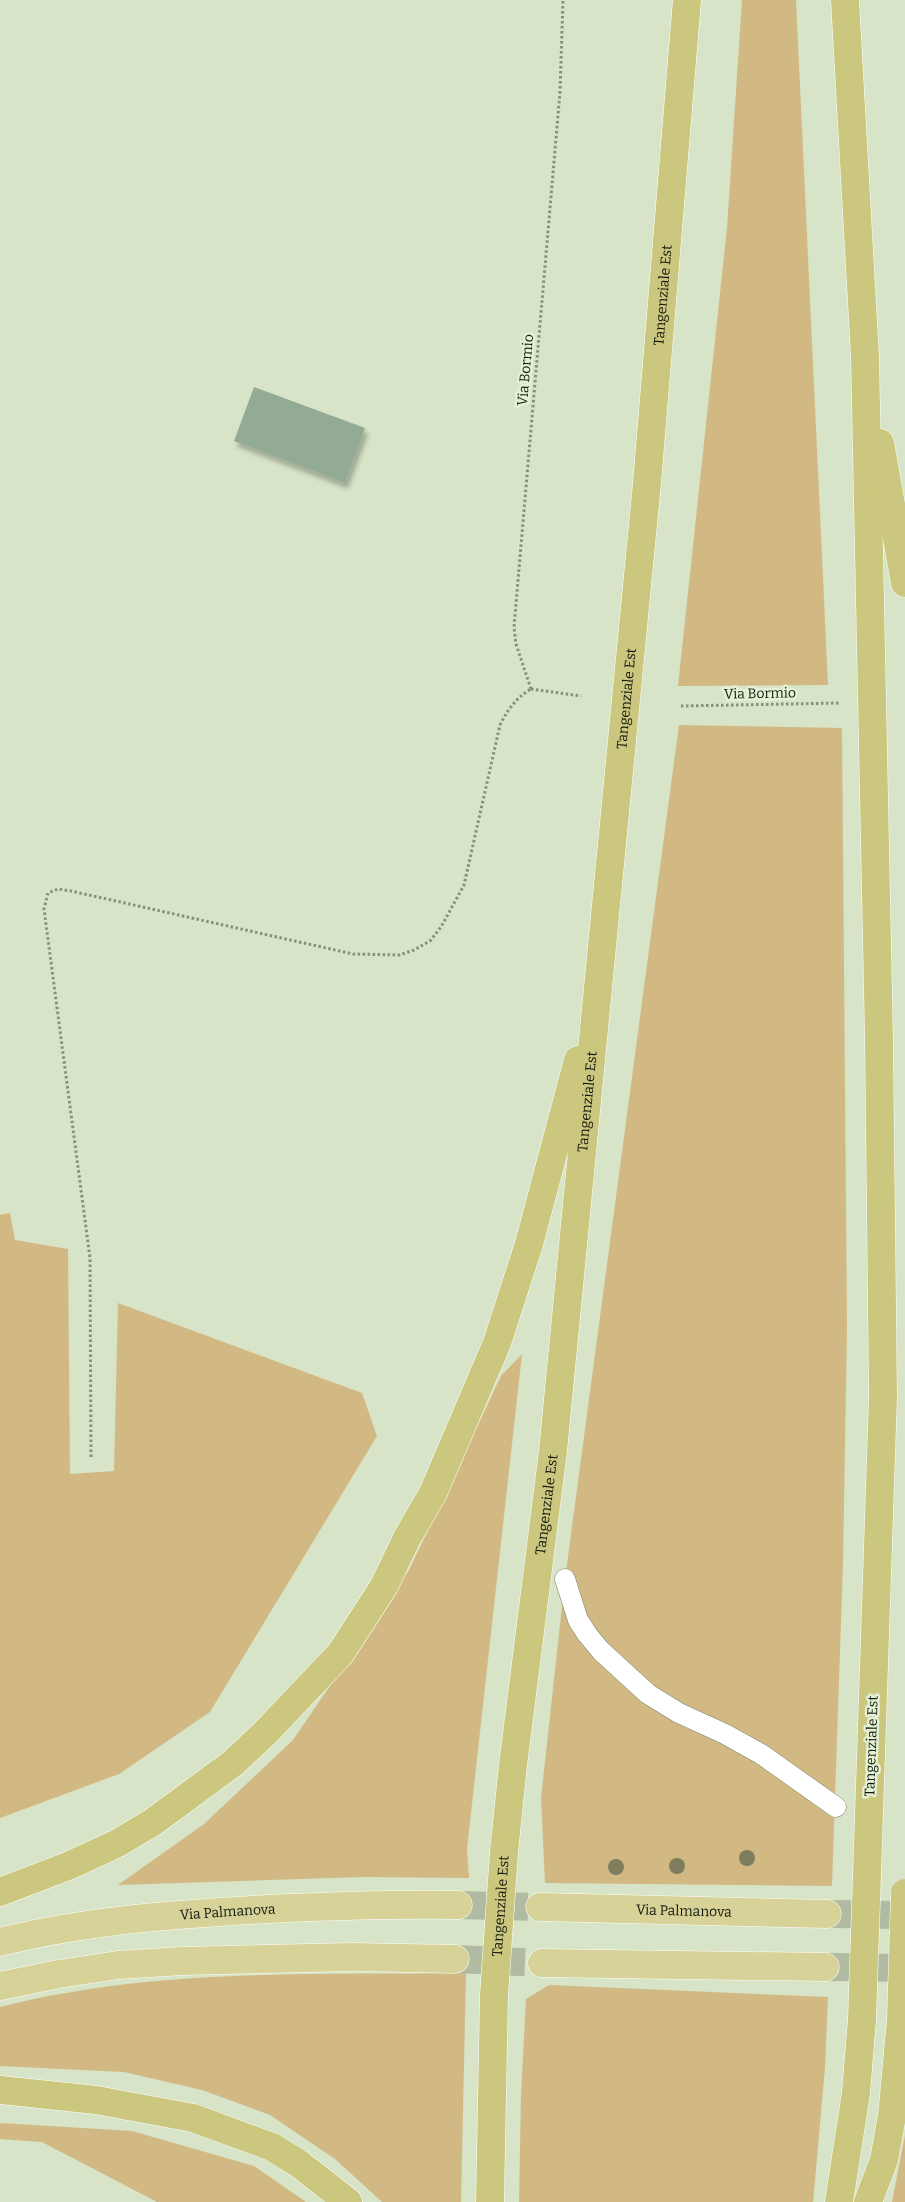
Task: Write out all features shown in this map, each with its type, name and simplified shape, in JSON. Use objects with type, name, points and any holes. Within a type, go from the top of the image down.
[{"type":"highway","name":"Tangenziale Est","points":[[490,2202],[494,1995],[504,1852],[514,1755],[553,1451],[647,483],[686,0]]},
{"type":"highway","name":"Tangenziale Est","points":[[839,2202],[856,2093],[862,2019],[882,1396],[878,1030],[866,358],[845,0]]},
{"type":"highway","points":[[866,358],[905,583]]},
{"type":"highway","points":[[0,1892],[68,1866],[116,1844],[153,1822],[193,1793],[233,1763],[266,1732],[319,1678],[340,1654],[357,1630],[384,1586],[407,1538],[433,1493],[497,1343],[529,1244],[599,981]]},
{"type":"highway","points":[[868,2202],[884,2160],[892,2116],[901,2020],[905,1894]]},
{"type":"highway","name":"Via Palmanova","points":[[0,1942],[108,1921],[193,1913],[368,1905],[458,1905]]},
{"type":"highway","name":"Via Palmanova","points":[[540,1907],[827,1914]]},
{"type":"highway","points":[[0,1986],[118,1965],[182,1961],[352,1957],[455,1959]]},
{"type":"highway","points":[[542,1963],[825,1967]]},
{"type":"highway","points":[[0,2090],[137,2106],[210,2124],[272,2147],[298,2163],[348,2202]]},
{"type":"lane","points":[[565,1579],[578,1620],[587,1634],[601,1651],[648,1694],[680,1713],[755,1750],[836,1806]]},
{"type":"path","name":"Via Bormio","points":[[531,689],[516,644],[514,627],[560,92],[563,0]]},
{"type":"path","points":[[91,1457],[90,1258],[44,909],[48,893],[58,889],[71,890],[354,954],[398,955],[414,950],[430,941],[441,927],[464,885],[500,725],[508,710],[520,696],[531,689],[581,696]]},
{"type":"path","name":"Via Bormio","points":[[681,706],[840,703]]},
{"type":"shaded area","points":[[742,0],[796,0],[828,685],[678,686],[727,228]]},
{"type":"shaded area","points":[[679,725],[842,728],[847,1328],[843,1563],[832,1886],[545,1883],[541,1798],[565,1579]]},
{"type":"shaded area","points":[[10,1213],[15,1240],[68,1249],[70,1474],[114,1471],[118,1303],[362,1393],[377,1436],[210,1712],[119,1774],[0,1818],[0,1215]]},
{"type":"shaded area","points":[[522,1354],[467,1849],[469,1878],[363,1877],[118,1885],[204,1824],[293,1740],[409,1570],[501,1376]]},
{"type":"shaded area","points":[[466,1973],[461,2202],[382,2202],[335,2159],[270,2115],[202,2090],[124,2072],[0,2066],[0,2007],[57,1994],[173,1980],[232,1976]]},
{"type":"shaded area","points":[[549,1985],[828,1997],[825,2068],[813,2202],[519,2202],[521,2096],[526,1999]]},
{"type":"shaded area","points":[[0,2123],[132,2131],[254,2166],[306,2202],[157,2202],[42,2142],[0,2139]]},
{"type":"shaded area","points":[[905,2135],[905,2202],[892,2202]]},
{"type":"building","points":[[254,387],[365,428],[345,483],[234,441]]},
{"type":"tunnel","points":[[458,1905],[540,1907]]},
{"type":"tunnel","points":[[827,1914],[905,1915]]},
{"type":"tunnel","points":[[455,1959],[542,1963]]},
{"type":"tunnel","points":[[825,1967],[905,1968]]}]
